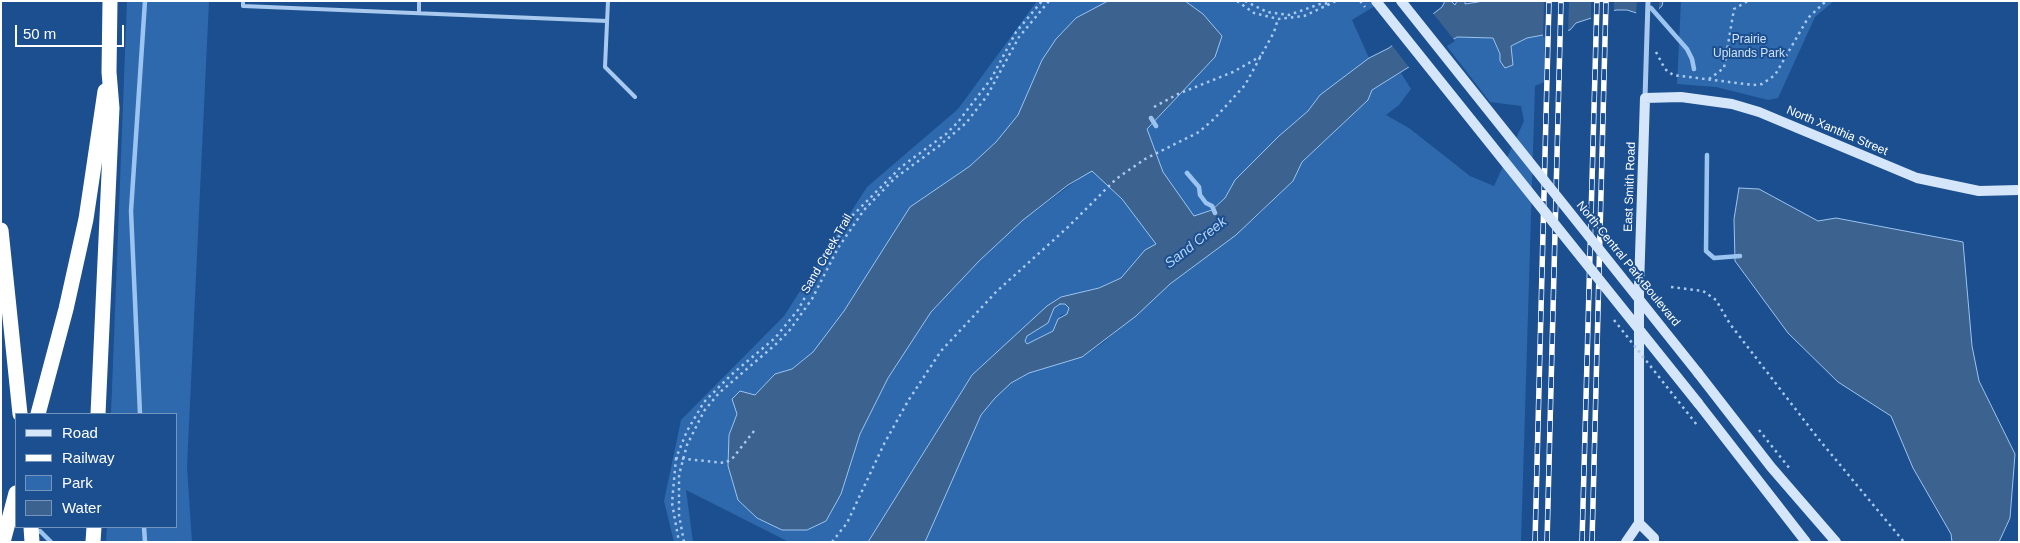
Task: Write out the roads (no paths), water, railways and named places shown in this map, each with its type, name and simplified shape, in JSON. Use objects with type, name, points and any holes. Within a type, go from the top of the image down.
[{"type":"highway","points":[[98,413],[112,108],[109,72],[110,1]]},
{"type":"highway","points":[[38,413],[66,309],[85,227],[102,103],[109,72]]},
{"type":"highway","points":[[1,230],[20,413]]},
{"type":"highway","points":[[3,542],[15,497]]},
{"type":"highway","points":[[31,528],[32,542]]},
{"type":"highway","points":[[93,542],[94,528]]},
{"type":"main road","points":[[1376,1],[1698,403],[1806,542]]},
{"type":"main road","name":"North Central Park Boulevard","points":[[1402,1],[1771,467],[1836,542]]},
{"type":"main road","name":"North Xanthia Street","points":[[1645,98],[1681,97],[1732,104],[1759,112],[1917,178],[1979,191],[2019,190]]},
{"type":"main road","name":"East Smith Road","points":[[1639,523],[1639,287],[1645,98]]},
{"type":"main road","points":[[1626,542],[1639,523],[1654,538],[1654,542]]},
{"type":"street","name":"East Smith Road","points":[[1645,98],[1648,1]]},
{"type":"lane","points":[[243,1],[243,6],[607,21]]},
{"type":"lane","points":[[419,1],[419,13]]},
{"type":"lane","points":[[608,1],[605,67],[634,97]]},
{"type":"water","name":"Sand Creek","points":[[1108,1],[1185,1],[1203,14],[1222,36],[1215,57],[1147,129],[1163,172],[1194,216],[1212,210],[1225,198],[1235,180],[1279,136],[1308,111],[1320,95],[1369,58],[1389,48],[1442,7],[1445,1],[1451,1],[1455,5],[1457,1],[1465,1],[1465,4],[1484,1],[1663,1],[1662,6],[1649,17],[1627,10],[1616,10],[1576,23],[1570,30],[1527,38],[1511,46],[1513,65],[1505,68],[1500,61],[1500,54],[1493,38],[1457,37],[1372,90],[1368,100],[1302,162],[1293,181],[1236,235],[1170,284],[1136,316],[1082,357],[1029,373],[1011,383],[995,398],[981,415],[925,542],[868,542],[972,375],[1047,306],[1061,297],[1099,288],[1121,278],[1145,250],[1156,244],[1122,199],[1092,171],[1068,185],[1023,220],[979,261],[931,312],[888,378],[860,434],[841,494],[826,521],[807,530],[782,530],[757,518],[738,500],[728,466],[729,435],[737,414],[732,399],[740,391],[755,395],[775,374],[792,369],[813,352],[844,311],[910,207],[970,166],[996,142],[1018,115],[1042,60],[1056,39],[1076,18]],"holes":[[[1060,304],[1065,304],[1069,308],[1067,314],[1058,319],[1053,331],[1027,344],[1025,341],[1027,336],[1048,323],[1054,308]]]},
{"type":"water","points":[[1739,188],[1759,189],[1818,221],[1836,218],[1963,242],[1972,346],[1979,381],[2015,454],[2010,518],[1999,542],[1952,542],[1951,534],[1913,468],[1891,416],[1838,382],[1788,333],[1735,261],[1734,219]]},
{"type":"waterway","points":[[140,413],[131,211],[145,1]]},
{"type":"waterway","points":[[1651,8],[1687,49],[1694,69]]},
{"type":"waterway","points":[[1151,118],[1156,126]]},
{"type":"waterway","points":[[1707,155],[1706,251],[1714,258],[1740,256]]},
{"type":"waterway","name":"Sand Creek","points":[[1187,173],[1199,187],[1200,195],[1206,203],[1212,206],[1215,213]]},
{"type":"waterway","points":[[144,528],[145,542]]},
{"type":"waterway","points":[[35,534],[40,531],[51,542]]},
{"type":"railway","points":[[1535,542],[1549,1]]},
{"type":"railway","points":[[1547,542],[1561,1]]},
{"type":"railway","points":[[1582,542],[1597,1]]},
{"type":"railway","points":[[1592,542],[1606,1]]},
{"type":"park label","name":"Prairie Uplands Park","points":[[1749,47]]}]
